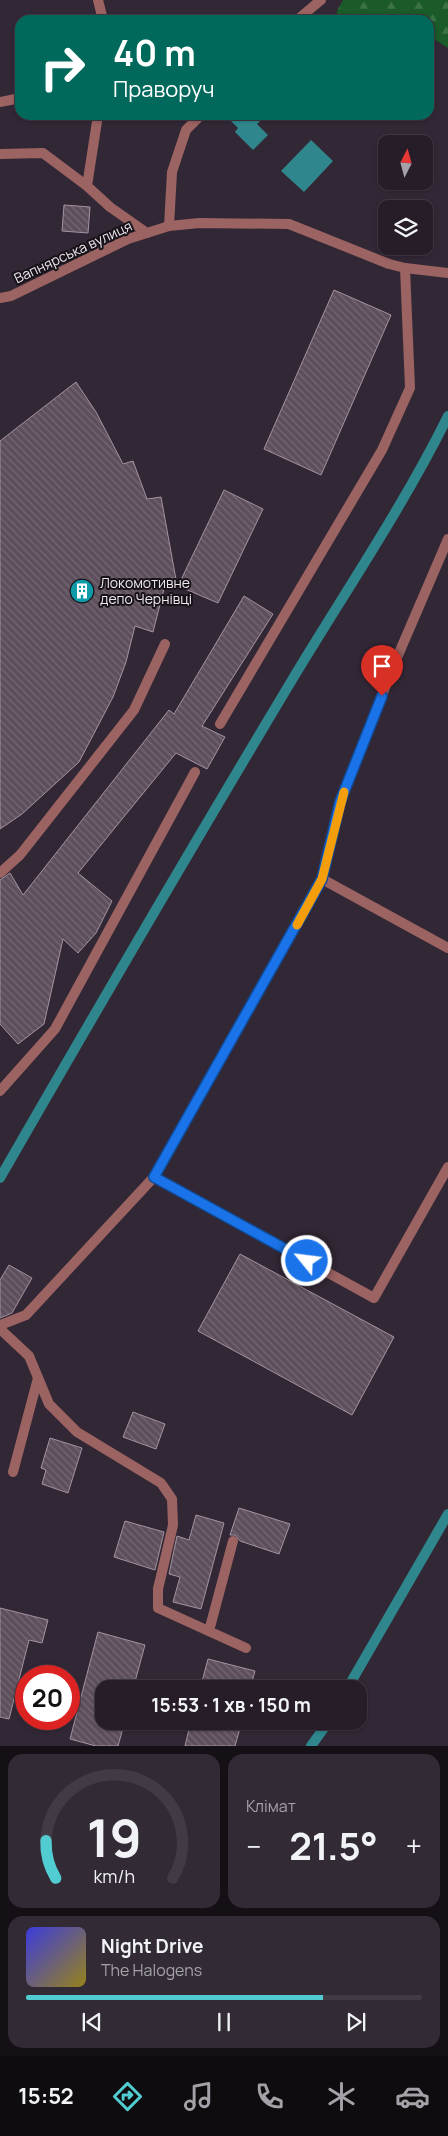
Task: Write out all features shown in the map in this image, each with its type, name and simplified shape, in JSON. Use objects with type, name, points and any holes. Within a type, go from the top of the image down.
[{"type":"street","points":[[98,0],[102,15]]},
{"type":"street","points":[[303,15],[320,0]]},
{"type":"street","points":[[0,102],[15,99]]},
{"type":"street","points":[[87,186],[97,120]]},
{"type":"street","points":[[169,226],[172,172],[186,130],[196,120]]},
{"type":"street","points":[[0,154],[43,154],[87,186],[110,207],[147,233]]},
{"type":"street","name":"Вапнярська вулиця","points":[[0,298],[11,296],[128,239],[169,226],[199,223],[289,224],[389,264],[405,268],[448,273]]},
{"type":"street","points":[[220,724],[382,450],[410,388],[405,268]]},
{"type":"street","points":[[246,1648],[158,1608],[158,1589],[173,1525],[172,1499],[161,1483],[77,1432],[50,1404],[29,1356],[0,1327],[26,1315],[154,1177],[322,879],[340,802],[396,660],[448,539]]},
{"type":"street","points":[[0,873],[20,855],[134,710],[165,644]]},
{"type":"street","points":[[0,1091],[55,1029],[195,772]]},
{"type":"street","points":[[322,879],[448,948]]},
{"type":"street","points":[[154,1177],[374,1298],[448,1168]]},
{"type":"street","points":[[13,1472],[38,1378]]},
{"type":"street","points":[[209,1631],[233,1541]]},
{"type":"green space","points":[[343,0],[448,0],[448,48],[434,39],[434,15],[337,15]]},
{"type":"water","points":[[230,120],[261,120],[257,124],[268,135],[253,150],[235,132],[238,128]]},
{"type":"water","points":[[311,140],[333,161],[304,192],[281,171]]},
{"type":"building","points":[[64,205],[90,207],[88,233],[62,231]]},
{"type":"building","points":[[334,290],[391,315],[321,475],[264,449]]},
{"type":"building","name":"Локомотивне депо Чернівці","points":[[76,382],[96,412],[123,464],[133,461],[147,499],[161,497],[177,585],[166,581],[153,632],[135,626],[126,662],[113,697],[79,762],[22,814],[0,829],[0,441]]},
{"type":"building","points":[[224,490],[263,509],[218,603],[178,586]]},
{"type":"building","points":[[244,596],[273,614],[202,726],[225,737],[207,769],[176,753],[78,873],[112,901],[96,933],[78,953],[63,939],[44,1024],[18,1044],[0,1024],[0,880],[10,873],[23,895],[169,710],[174,714]]},
{"type":"building","points":[[240,1254],[394,1337],[352,1415],[198,1331]]},
{"type":"building","points":[[9,1265],[32,1278],[12,1313],[0,1318],[0,1280]]},
{"type":"building","points":[[133,1412],[165,1424],[156,1449],[123,1437]]},
{"type":"building","points":[[50,1438],[82,1448],[68,1493],[42,1484],[46,1470],[41,1468]]},
{"type":"building","points":[[239,1508],[290,1524],[279,1554],[240,1541],[235,1535],[230,1535]]},
{"type":"building","points":[[196,1515],[224,1523],[201,1609],[173,1602],[180,1577],[169,1574],[177,1536],[189,1540]]},
{"type":"building","points":[[125,1521],[164,1532],[155,1570],[114,1557]]},
{"type":"building","points":[[0,1608],[48,1620],[42,1643],[29,1640],[23,1665],[15,1665],[15,1695],[9,1719],[0,1717]]},
{"type":"building","points":[[98,1632],[145,1645],[135,1680],[95,1680],[95,1730],[122,1730],[118,1746],[96,1746],[70,1739],[72,1730],[80,1730],[80,1701]]},
{"type":"building","points":[[208,1659],[255,1671],[252,1680],[202,1680]]},
{"type":"building","points":[[189,1730],[239,1730],[235,1746],[185,1746]]},
{"type":"waterway","points":[[0,1178],[218,804],[393,516],[448,416]]},
{"type":"waterway","points":[[352,1680],[448,1514]]},
{"type":"waterway","points":[[311,1746],[323,1730]]},
{"type":"slow traffic","points":[[297,925],[322,879],[344,792]]},
{"type":"place","name":"Локомотивне депо Чернівці","points":[[82,591]]},
{"type":"route","points":[[307,1261],[154,1177],[322,879],[340,802],[382,696]]}]
